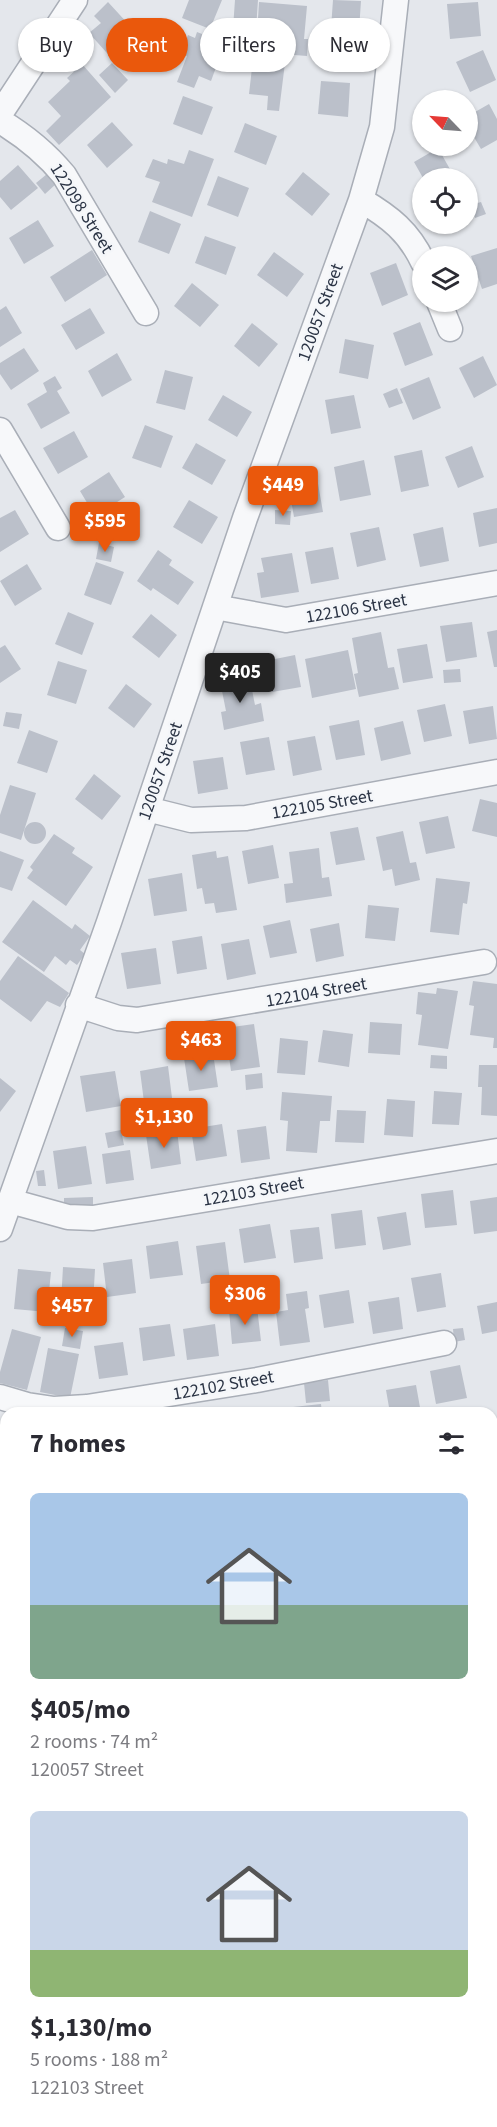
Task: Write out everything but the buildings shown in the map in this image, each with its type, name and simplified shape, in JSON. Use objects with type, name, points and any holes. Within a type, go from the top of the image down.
[{"type":"street","points":[[0,114],[75,0]]},
{"type":"street","name":"120057 Street","points":[[0,1229],[215,607],[361,200],[382,127],[396,0]]},
{"type":"street","name":"122098 Street","points":[[0,121],[29,139],[49,156],[64,175],[146,313]]},
{"type":"street","points":[[361,200],[403,228],[414,246]]},
{"type":"street","points":[[443,312],[450,329]]},
{"type":"street","points":[[0,430],[58,528]]},
{"type":"street","name":"122106 Street","points":[[215,607],[286,620],[497,583]]},
{"type":"street","name":"122105 Street","points":[[147,809],[191,820],[246,818],[497,772]]},
{"type":"street","name":"122104 Street","points":[[78,1005],[118,1018],[146,1019],[483,962]]},
{"type":"street","name":"122103 Street","points":[[10,1201],[68,1217],[93,1218],[497,1151]]},
{"type":"street","name":"122102 Street","points":[[87,1407],[257,1380],[444,1343]]},
{"type":"street","name":"122102 Street","points":[[0,1397],[40,1407]]}]
